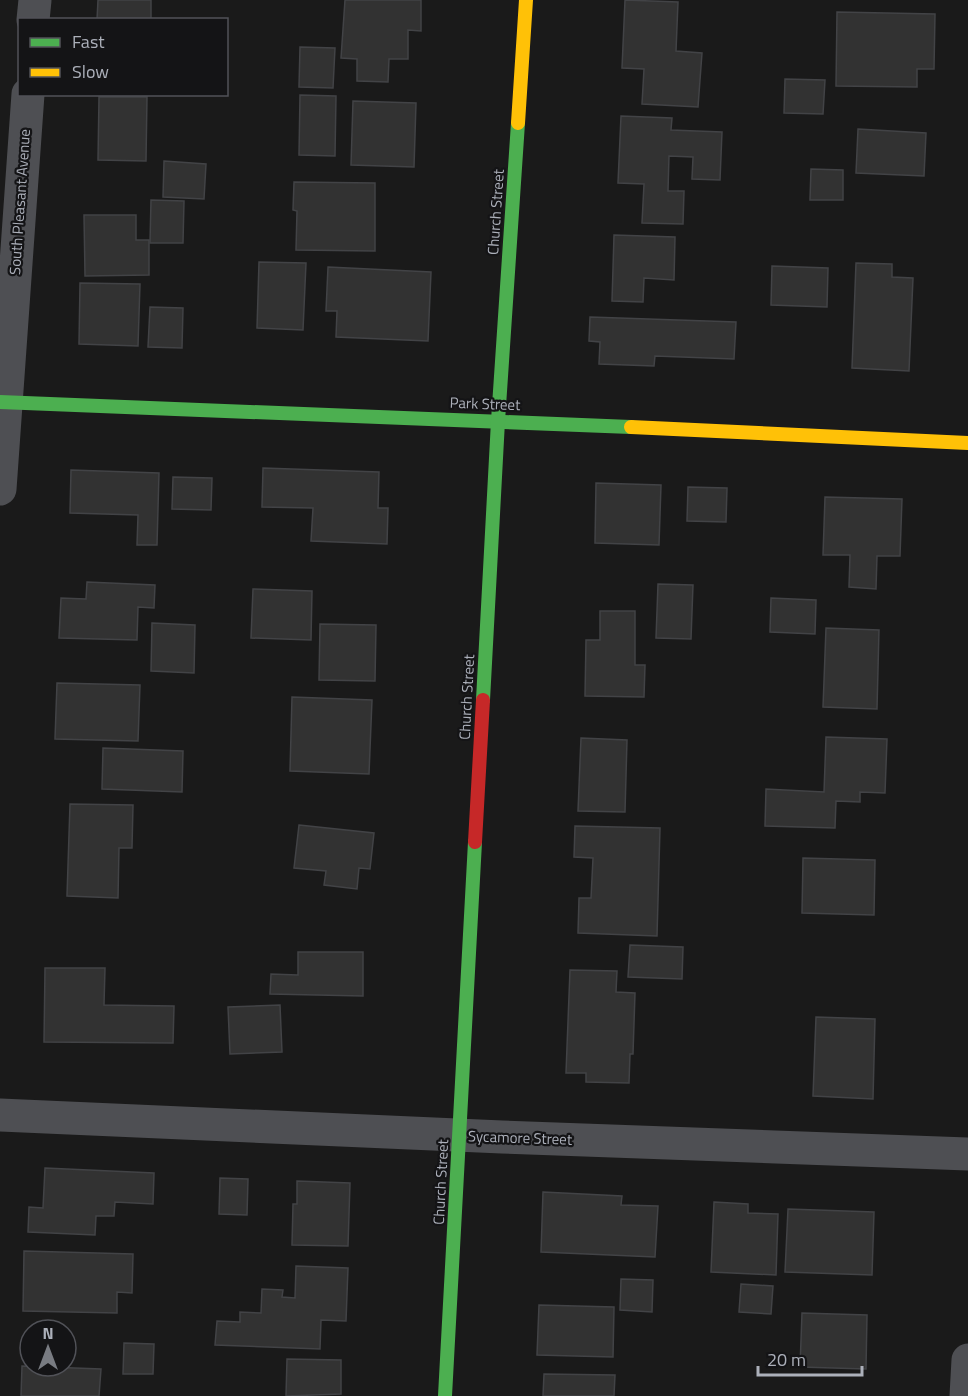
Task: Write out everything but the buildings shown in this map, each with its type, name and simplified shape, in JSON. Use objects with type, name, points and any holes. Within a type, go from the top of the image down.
[{"type":"street","points":[[33,18],[35,0]]},
{"type":"street","name":"Church Street","points":[[445,1396],[498,421],[526,0]]},
{"type":"street","name":"South Pleasant Avenue","points":[[0,489],[3,403],[28,96]]},
{"type":"street","name":"Park Street","points":[[3,403],[498,421],[968,443]]},
{"type":"street","name":"Sycamore Street","points":[[0,1115],[968,1154]]},
{"type":"street","points":[[966,1396],[968,1360]]},
{"type":"traffic: fast","points":[[483,700],[498,421],[518,123]]},
{"type":"traffic: fast","points":[[0,402],[631,427]]},
{"type":"traffic: fast","points":[[445,1396],[475,842]]},
{"type":"traffic: slow","points":[[518,123],[526,0]]},
{"type":"traffic: slow","points":[[631,427],[968,443]]},
{"type":"traffic: jam","points":[[475,842],[483,700]]}]
